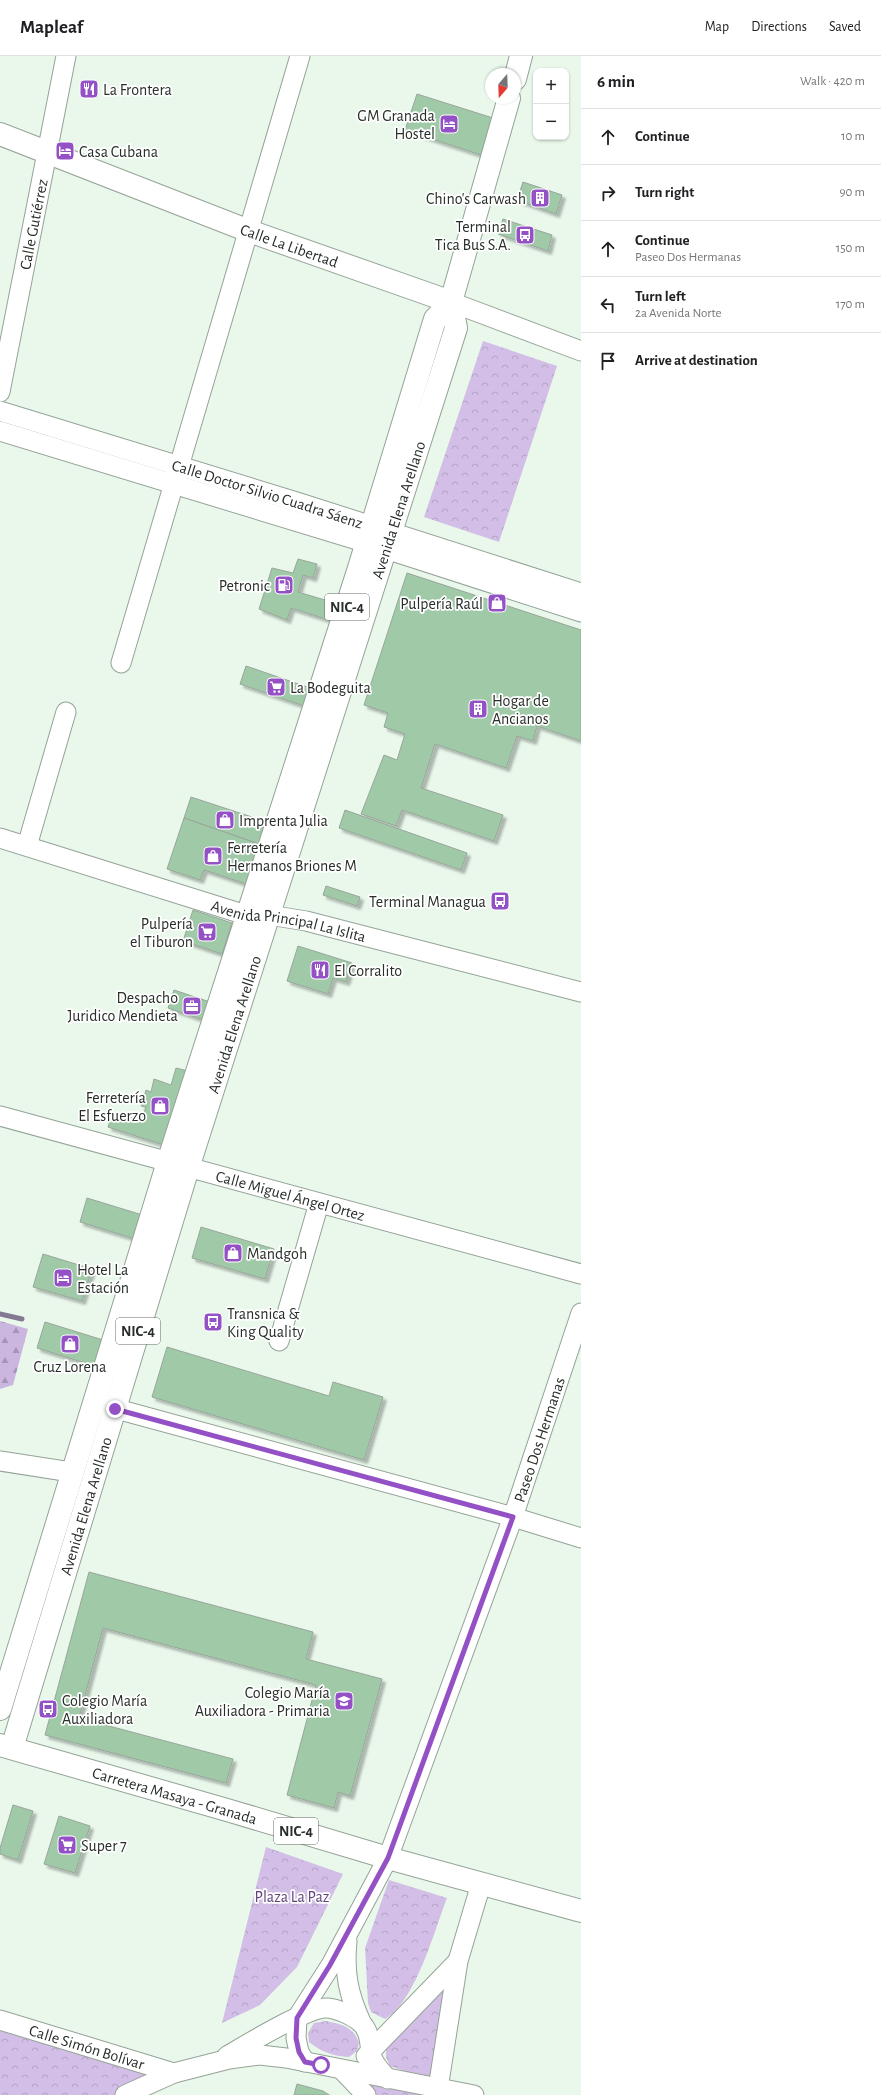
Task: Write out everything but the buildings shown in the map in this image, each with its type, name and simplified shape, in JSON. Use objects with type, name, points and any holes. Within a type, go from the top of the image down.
[{"type":"main road","points":[[518,68],[522,56]]},
{"type":"main road","name":"Avenida Elena Arellano","points":[[0,1709],[131,1279],[178,1165],[220,1031],[246,915],[318,726],[379,538],[425,424],[456,328],[451,302],[507,104]]},
{"type":"main road","name":"Calle La Libertad","points":[[0,134],[249,231],[451,302]]},
{"type":"main road","name":"Avenida Elena Arellano","points":[[379,538],[405,418],[435,319],[451,302]]},
{"type":"main road","points":[[405,418],[425,424]]},
{"type":"main road","name":"Avenida Elena Arellano","points":[[220,1031],[269,915],[318,726]]},
{"type":"main road","name":"Avenida Elena Arellano","points":[[6,1747],[74,1542],[152,1285],[178,1165]]},
{"type":"main road","points":[[131,1279],[152,1285]]},
{"type":"main road","points":[[52,1536],[74,1542]]},
{"type":"main road","name":"Carretera Masaya - Granada","points":[[6,1747],[388,1858],[581,1911]]},
{"type":"street","name":"Calle Gutiérrez","points":[[0,392],[66,56]]},
{"type":"street","points":[[121,663],[300,56]]},
{"type":"street","name":"Calle La Libertad","points":[[451,302],[581,351]]},
{"type":"street","name":"Calle Doctor Silvio Cuadra Sáenz","points":[[0,411],[179,465],[379,538],[539,599],[581,612]]},
{"type":"street","name":"Calle Doctor Silvio Cuadra Sáenz","points":[[0,431],[174,484],[546,581],[581,593]]},
{"type":"street","points":[[80,456],[86,437]]},
{"type":"street","points":[[539,599],[546,581]]},
{"type":"street","points":[[27,846],[66,712]]},
{"type":"street","name":"Avenida Principal La Islita","points":[[0,838],[246,915],[269,915],[306,921],[581,992]]},
{"type":"street","name":"Calle Miguel Ángel Ortez","points":[[0,1116],[581,1274]]},
{"type":"street","points":[[279,1341],[319,1203]]},
{"type":"street","name":"Paseo Dos Hermanas","points":[[297,2018],[330,1965],[388,1858],[513,1517],[581,1313]]},
{"type":"street","points":[[93,1402],[513,1517],[581,1538]]},
{"type":"street","points":[[0,1461],[71,1472]]},
{"type":"street","points":[[437,2092],[458,1961],[481,1884]]},
{"type":"street","points":[[347,1934],[344,1964],[347,1986],[361,2022],[369,2034],[372,2058],[379,2070],[388,2078]]},
{"type":"street","points":[[342,2070],[358,2064],[458,1961]]},
{"type":"street","points":[[215,2063],[309,2011],[328,2008],[347,2014],[361,2022]]},
{"type":"street","points":[[297,2018],[296,2038],[299,2052],[305,2062]]},
{"type":"street","name":"Calle Simón Bolívar","points":[[0,2020],[174,2073]]},
{"type":"street","points":[[125,2095],[174,2073],[215,2063],[260,2055],[388,2078],[437,2092],[474,2095]]},
{"type":"street","points":[[342,2070],[366,2095]]},
{"type":"green space","points":[[483,341],[557,366],[499,542],[424,517]]},
{"type":"green space","points":[[0,1321],[28,1329],[13,1385],[0,1389]]},
{"type":"green space","name":"Plaza La Paz","points":[[266,1847],[343,1874],[297,1967],[260,2005],[222,2023]]},
{"type":"green space","name":"Plaza La Paz","points":[[389,1880],[447,1898],[430,1946],[415,1982],[396,2010],[385,2019],[371,2012],[368,2003],[365,1948]]},
{"type":"green space","points":[[444,1990],[437,2064],[430,2076],[408,2072],[390,2066],[386,2057],[386,2045]]},
{"type":"green space","points":[[326,2021],[342,2025],[354,2033],[359,2043],[357,2051],[349,2057],[338,2056],[323,2051],[309,2042],[308,2033],[314,2023]]},
{"type":"green space","points":[[0,2022],[174,2073],[115,2095],[0,2095]]},
{"type":"green space","points":[[378,2081],[430,2095],[374,2095],[370,2091],[372,2085]]},
{"type":"waterway","points":[[0,1314],[22,1319]]},
{"type":"place","name":"La Frontera","points":[[89,89]]},
{"type":"place","name":"GM Granada Hostel","points":[[449,124]]},
{"type":"place","name":"Casa Cubana","points":[[65,151]]},
{"type":"place","name":"Chino's Carwash","points":[[540,198]]},
{"type":"place","name":"Terminal Tica Bus S.A.","points":[[525,235]]},
{"type":"place","name":"Petronic","points":[[284,585]]},
{"type":"place","name":"Pulpería Raúl","points":[[497,603]]},
{"type":"place","name":"La Bodeguita","points":[[276,687]]},
{"type":"place","name":"Hogar de Ancianos","points":[[478,709]]},
{"type":"place","name":"Imprenta Julia","points":[[225,820]]},
{"type":"place","name":"Ferretería Hermanos Briones M","points":[[213,856]]},
{"type":"place","name":"Terminal Managua","points":[[500,901]]},
{"type":"place","name":"Pulpería el Tiburon","points":[[207,932]]},
{"type":"place","name":"El Corralito","points":[[320,970]]},
{"type":"place","name":"Despacho Juridico Mendieta","points":[[192,1006]]},
{"type":"place","name":"Ferretería El Esfuerzo","points":[[160,1106]]},
{"type":"place","name":"Mandgoh","points":[[233,1253]]},
{"type":"place","name":"Hotel La Estación","points":[[63,1278]]},
{"type":"place","name":"Transnica & King Quality","points":[[213,1322]]},
{"type":"place","name":"Cruz Lorena","points":[[70,1344]]},
{"type":"place","name":"Colegio María Auxiliadora - Primaria","points":[[344,1701]]},
{"type":"place","name":"Colegio María Auxiliadora","points":[[48,1709]]},
{"type":"place","name":"Super 7","points":[[67,1845]]},
{"type":"route","points":[[115,1409],[513,1517],[388,1858],[330,1965],[297,2018],[296,2038],[299,2052],[305,2062],[321,2065]]}]
